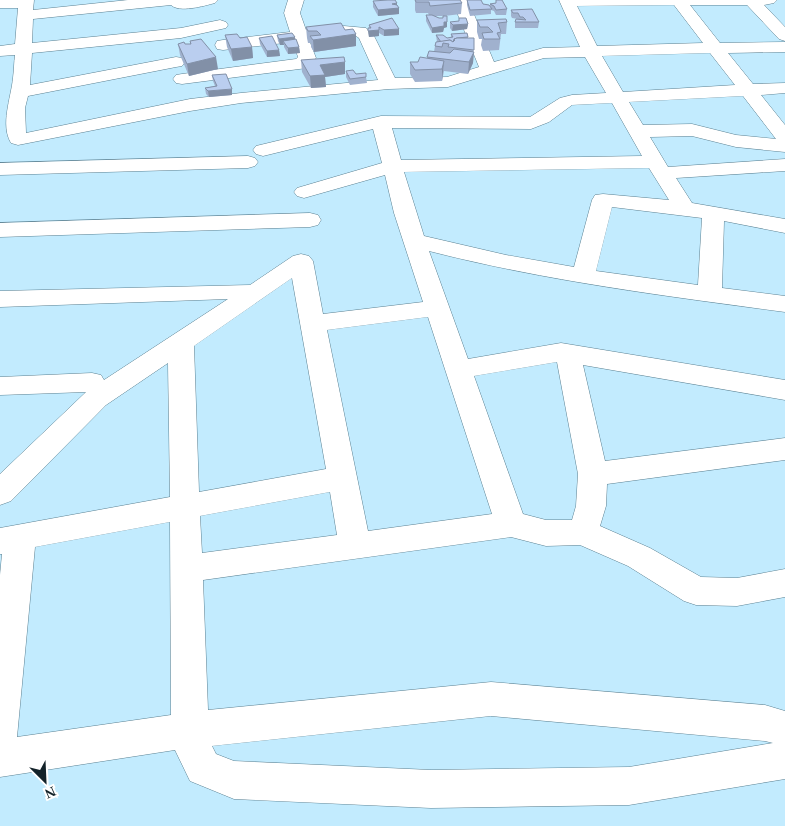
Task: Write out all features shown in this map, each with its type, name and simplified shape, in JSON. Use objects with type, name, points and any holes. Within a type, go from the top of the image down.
[{"type":"street","points":[[0,4],[26,6],[210,0]]},
{"type":"street","points":[[182,79],[301,64],[307,58],[292,13],[296,0]]},
{"type":"street","points":[[443,0],[462,1],[488,70]]},
{"type":"street","points":[[685,208],[591,52],[567,0],[768,0]]},
{"type":"street","points":[[751,0],[785,36]]},
{"type":"street","points":[[176,1],[181,33],[176,62],[190,105]]},
{"type":"street","points":[[678,1],[785,138]]},
{"type":"street","points":[[26,6],[20,92],[16,108],[16,135],[18,138],[25,139],[190,105],[242,98],[390,84],[448,82],[543,53],[785,47]]},
{"type":"street","points":[[0,51],[24,47],[181,33],[219,20],[223,45],[242,98]]},
{"type":"street","points":[[223,45],[344,31],[360,31],[366,36],[390,84]]},
{"type":"street","points":[[20,92],[176,62]]},
{"type":"street","points":[[0,168],[256,156],[381,122],[531,123],[541,120],[566,101],[617,96],[785,88]]},
{"type":"street","points":[[381,122],[414,240],[511,524]]},
{"type":"street","points":[[638,131],[692,130],[736,141],[785,146]]},
{"type":"street","points":[[304,192],[367,175],[392,166],[659,167],[785,165]]},
{"type":"street","points":[[583,276],[603,200],[685,208],[785,226]]},
{"type":"street","points":[[710,294],[713,214]]},
{"type":"street","points":[[0,230],[310,220]]},
{"type":"street","points":[[414,240],[469,255],[583,276],[785,304]]},
{"type":"street","points":[[0,493],[96,398],[181,343],[301,261],[355,546]]},
{"type":"street","points":[[0,299],[246,291]]},
{"type":"street","points":[[313,323],[438,308]]},
{"type":"street","points":[[181,343],[190,730],[193,749],[203,768],[234,780],[244,781],[430,789],[629,786],[785,760]]},
{"type":"street","points":[[459,370],[561,352],[785,390]]},
{"type":"street","points":[[568,354],[593,474],[592,506],[583,532]]},
{"type":"street","points":[[0,386],[92,382]]},
{"type":"street","points":[[593,474],[785,449]]},
{"type":"street","points":[[0,734],[10,539],[342,478]]},
{"type":"street","points":[[186,569],[511,524],[546,533],[583,532],[639,557],[696,592],[737,592],[785,583]]},
{"type":"street","points":[[0,758],[190,730],[491,699],[764,723],[785,729]]},
{"type":"building","points":[[395,0],[397,3],[392,4],[397,5],[399,8],[378,10],[373,1]]},
{"type":"building","points":[[415,0],[460,0],[462,3],[430,6],[429,2],[416,2]]},
{"type":"building","points":[[467,0],[481,0],[483,4],[489,5],[492,9],[470,10]]},
{"type":"building","points":[[496,0],[502,0],[507,9],[496,10],[490,4],[496,3]]},
{"type":"building","points":[[532,9],[539,22],[515,22],[516,19],[526,20],[511,10]]},
{"type":"building","points":[[426,15],[439,18],[447,16],[447,22],[444,22],[444,26],[432,28]]},
{"type":"building","points":[[392,18],[399,29],[384,30],[379,27],[379,30],[368,31],[368,28],[371,28],[369,25]]},
{"type":"building","points":[[459,18],[466,18],[468,24],[453,25],[450,22],[459,21]]},
{"type":"building","points":[[506,19],[507,22],[498,23],[501,32],[497,33],[500,39],[484,39],[482,33],[493,32],[488,27],[480,27],[477,20]]},
{"type":"building","points":[[341,23],[345,30],[353,29],[356,34],[313,40],[310,36],[321,35],[317,31],[308,31],[306,27]]},
{"type":"building","points":[[292,33],[295,37],[279,39],[277,35]]},
{"type":"building","points":[[467,33],[468,37],[454,39],[453,42],[450,40],[441,42],[436,35],[443,35],[447,38],[453,37],[451,34]]},
{"type":"building","points":[[237,34],[240,38],[247,37],[252,47],[231,49],[225,35]]},
{"type":"building","points":[[272,36],[279,50],[267,51],[259,38]]},
{"type":"building","points":[[457,38],[474,38],[474,50],[448,47],[449,44],[443,43],[442,47],[435,46],[436,42],[450,40],[453,42]]},
{"type":"building","points":[[201,39],[216,57],[187,64],[178,44],[184,42],[185,44],[191,44],[190,41]]},
{"type":"building","points":[[296,39],[299,47],[288,48],[283,41]]},
{"type":"building","points":[[454,49],[474,52],[469,62],[427,57],[429,51],[450,53]]},
{"type":"building","points":[[344,57],[345,62],[320,65],[325,75],[310,76],[301,60]]},
{"type":"building","points":[[420,57],[444,61],[442,69],[415,70],[410,62],[418,62]]},
{"type":"building","points":[[353,70],[356,74],[366,73],[366,77],[350,79],[346,71]]},
{"type":"building","points":[[226,74],[232,89],[208,91],[205,88],[217,86],[212,75]]}]
